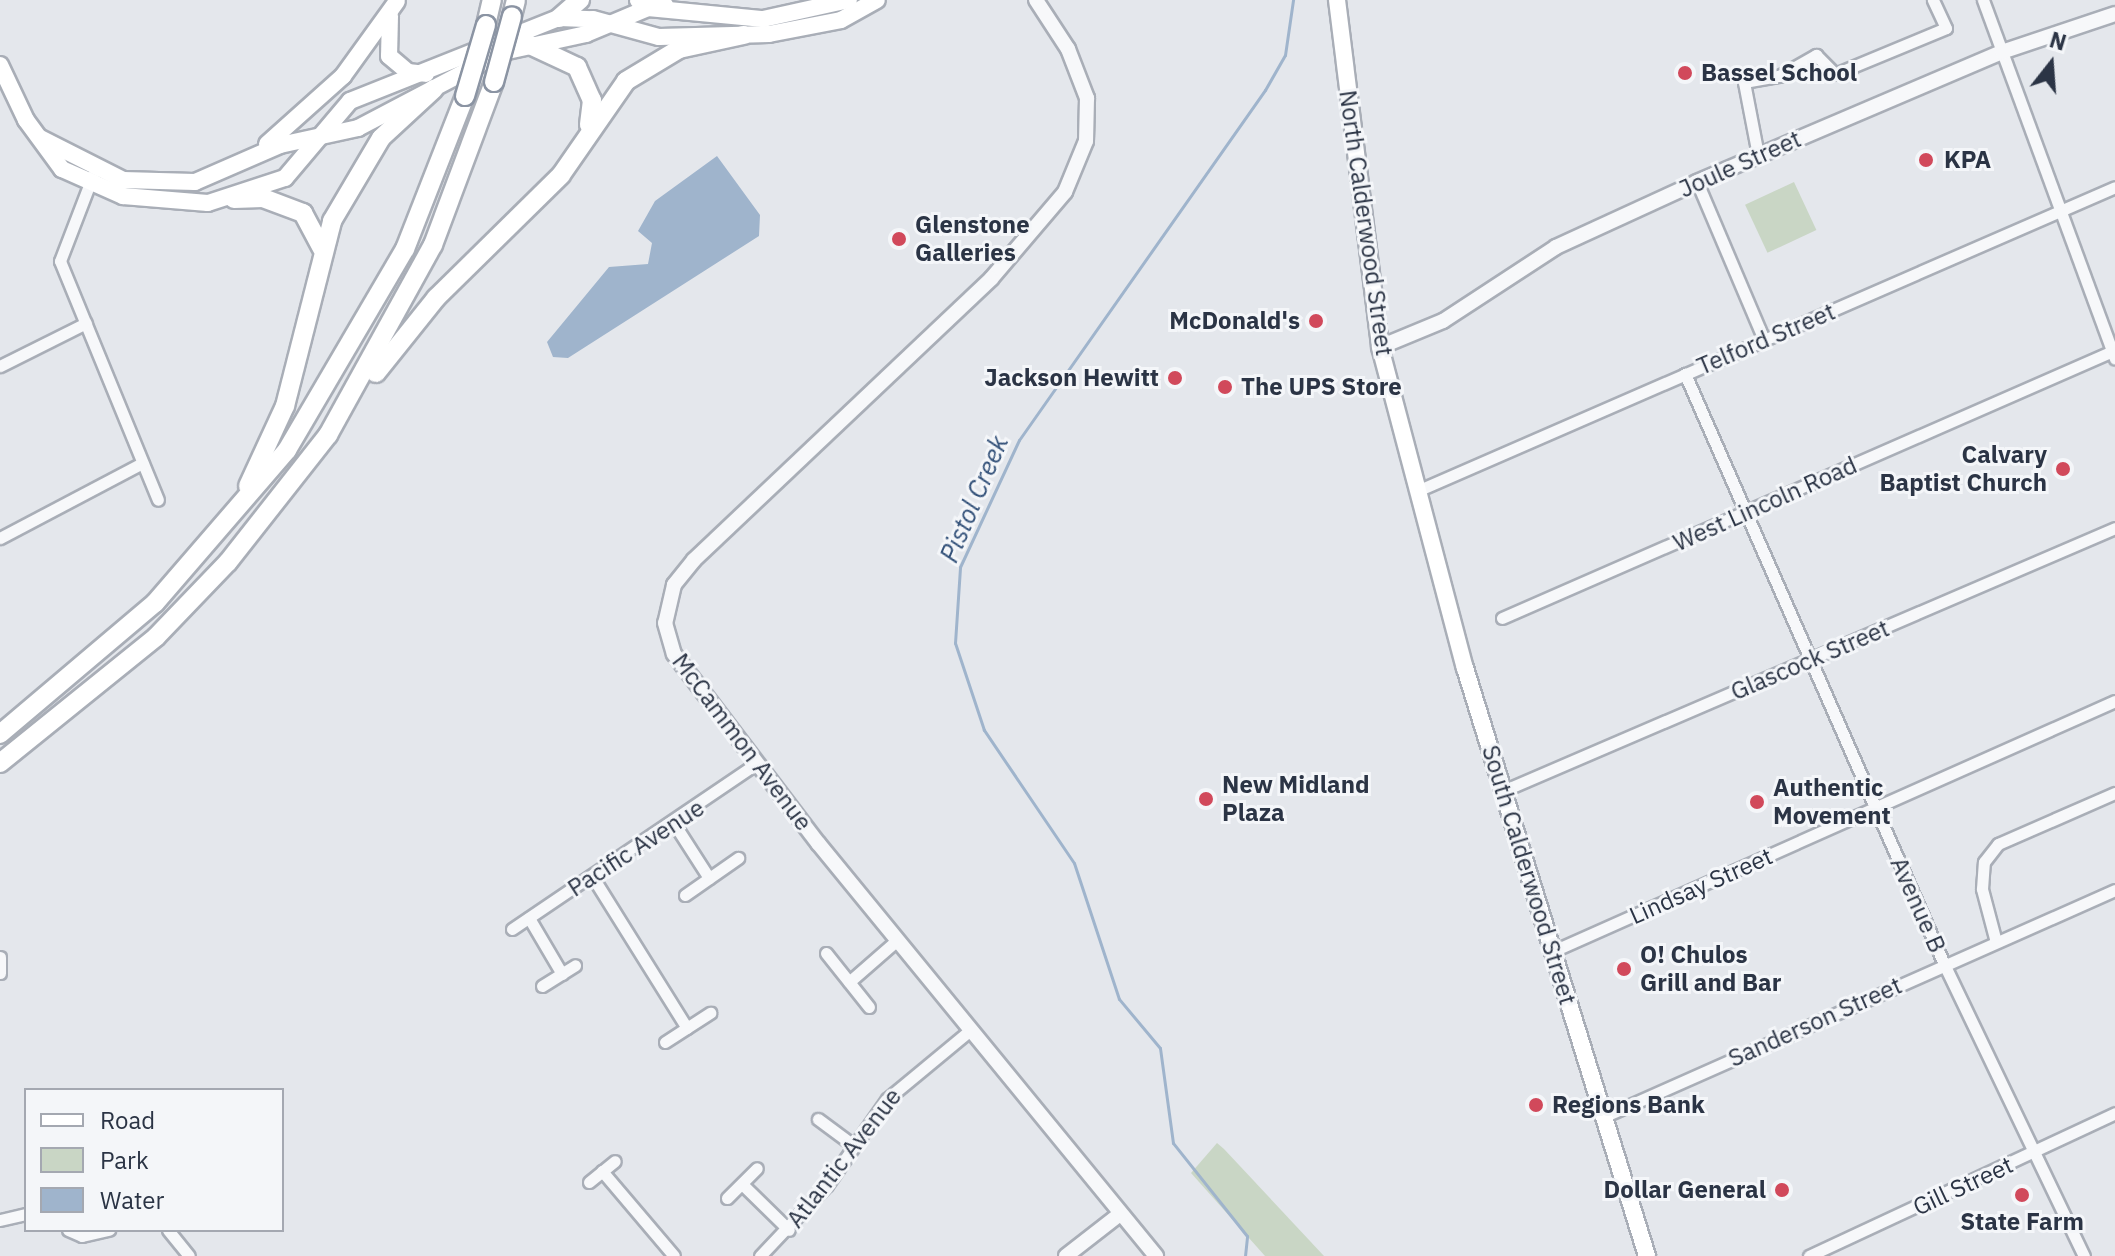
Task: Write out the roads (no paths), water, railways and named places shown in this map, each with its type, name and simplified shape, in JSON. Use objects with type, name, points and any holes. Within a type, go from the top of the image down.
[{"type":"highway","points":[[0,734],[104,651],[213,543],[304,426],[373,312],[429,197],[465,96],[492,0]]},
{"type":"highway","points":[[559,18],[580,0]]},
{"type":"highway","points":[[639,0],[664,6]]},
{"type":"highway","points":[[352,398],[433,245],[494,82],[514,8]]},
{"type":"highway","points":[[0,763],[182,610],[261,523],[352,398],[436,298],[578,150],[638,71],[679,49],[744,35]]},
{"type":"highway","points":[[528,44],[564,56],[585,78],[593,108],[578,150]]},
{"type":"highway","points":[[213,543],[285,406],[322,248],[366,158],[397,117],[432,82]]},
{"type":"highway","points":[[234,199],[263,198],[303,213],[322,248]]},
{"type":"main road","points":[[0,65],[35,135],[92,177],[162,202],[234,199],[285,178],[350,101],[432,82],[528,44],[664,6],[763,19],[849,0]]},
{"type":"main road","points":[[92,177],[140,184],[179,185],[320,136],[347,133],[432,82],[559,18],[609,22],[659,37],[744,35],[821,26],[877,0]]},
{"type":"main road","name":"North Calderwood Street","points":[[1337,0],[1380,347],[1417,491]]},
{"type":"main road","points":[[397,1],[385,31],[389,56],[408,72],[432,82]]},
{"type":"main road","points":[[246,160],[334,85],[397,1]]},
{"type":"main road","name":"South Calderwood Street","points":[[1417,491],[1551,952],[1647,1256]]},
{"type":"street","name":"McCammon Avenue","points":[[1036,0],[1068,49],[1087,98],[1086,141],[1065,192],[914,355],[721,531],[674,585],[665,608],[674,654],[968,1032],[1156,1256]]},
{"type":"street","points":[[1758,155],[1744,82],[1779,76],[1816,55],[1835,74],[1946,28],[1933,0]]},
{"type":"street","points":[[1983,0],[2114,353]]},
{"type":"street","name":"Joule Street","points":[[1380,347],[1443,321],[1556,247],[1697,182],[2002,52],[2115,14]]},
{"type":"street","points":[[92,177],[60,251],[158,500]]},
{"type":"street","points":[[1697,182],[1764,340]]},
{"type":"street","name":"Telford Street","points":[[1417,491],[2115,187]]},
{"type":"street","points":[[0,366],[86,323]]},
{"type":"street","name":"West Lincoln Road","points":[[1502,618],[2114,353]]},
{"type":"street","name":"Avenue B","points":[[1685,374],[1744,513],[1813,659],[1944,964],[2032,1154],[2084,1256]]},
{"type":"street","points":[[0,538],[142,463]]},
{"type":"street","name":"Glascock Street","points":[[1505,790],[2115,528]]},
{"type":"street","name":"Lindsay Street","points":[[1551,952],[2115,701]]},
{"type":"street","name":"Pacific Avenue","points":[[512,929],[675,825],[757,763]]},
{"type":"street","points":[[1996,942],[1982,889],[1991,853],[2115,793]]},
{"type":"street","points":[[675,825],[709,878]]},
{"type":"street","points":[[685,895],[738,858]]},
{"type":"street","points":[[592,876],[687,1028]]},
{"type":"street","name":"Sanderson Street","points":[[1603,1117],[2115,890]]},
{"type":"street","points":[[529,918],[562,974]]},
{"type":"street","points":[[849,982],[896,941]]},
{"type":"street","points":[[826,953],[869,1007]]},
{"type":"street","points":[[0,957],[0,973]]},
{"type":"street","points":[[542,986],[575,965]]},
{"type":"street","points":[[665,1042],[710,1013]]},
{"type":"street","name":"Atlantic Avenue","points":[[760,1256],[789,1230],[904,1082],[968,1032]]},
{"type":"street","name":"Gill Street","points":[[1809,1256],[2115,1113]]},
{"type":"street","points":[[818,1119],[853,1145]]},
{"type":"street","points":[[589,1182],[615,1161]]},
{"type":"street","points":[[727,1198],[757,1168]]},
{"type":"street","points":[[602,1171],[674,1256]]},
{"type":"street","points":[[743,1185],[789,1230]]},
{"type":"street","points":[[0,1220],[24,1214]]},
{"type":"street","points":[[1066,1256],[1120,1214]]},
{"type":"street","points":[[170,1232],[189,1256]]},
{"type":"water","points":[[717,156],[760,215],[759,236],[568,358],[553,357],[547,342],[609,267],[648,264],[652,243],[638,231],[655,201]]},
{"type":"waterway","name":"Pistol Creek","points":[[1245,1256],[1247,1236],[1173,1143],[1160,1048],[1119,999],[1074,863],[984,730],[955,643],[960,567],[1019,440],[1265,90],[1285,55],[1293,0]]},
{"type":"place","name":"Bassel School","points":[[1685,73]]},
{"type":"place","name":"KPA","points":[[1926,160]]},
{"type":"place","name":"Glenstone Galleries","points":[[899,239]]},
{"type":"place","name":"McDonald's","points":[[1316,321]]},
{"type":"place","name":"Jackson Hewitt","points":[[1175,378]]},
{"type":"place","name":"The UPS Store","points":[[1225,387]]},
{"type":"place","name":"Calvary Baptist Church","points":[[2063,469]]},
{"type":"place","name":"New Midland Plaza","points":[[1206,799]]},
{"type":"place","name":"Authentic Movement","points":[[1757,802]]},
{"type":"place","name":"O! Chulos Grill and Bar","points":[[1624,969]]},
{"type":"place","name":"Regions Bank","points":[[1536,1105]]},
{"type":"place","name":"Dollar General","points":[[1782,1190]]},
{"type":"place","name":"State Farm","points":[[2022,1195]]}]
